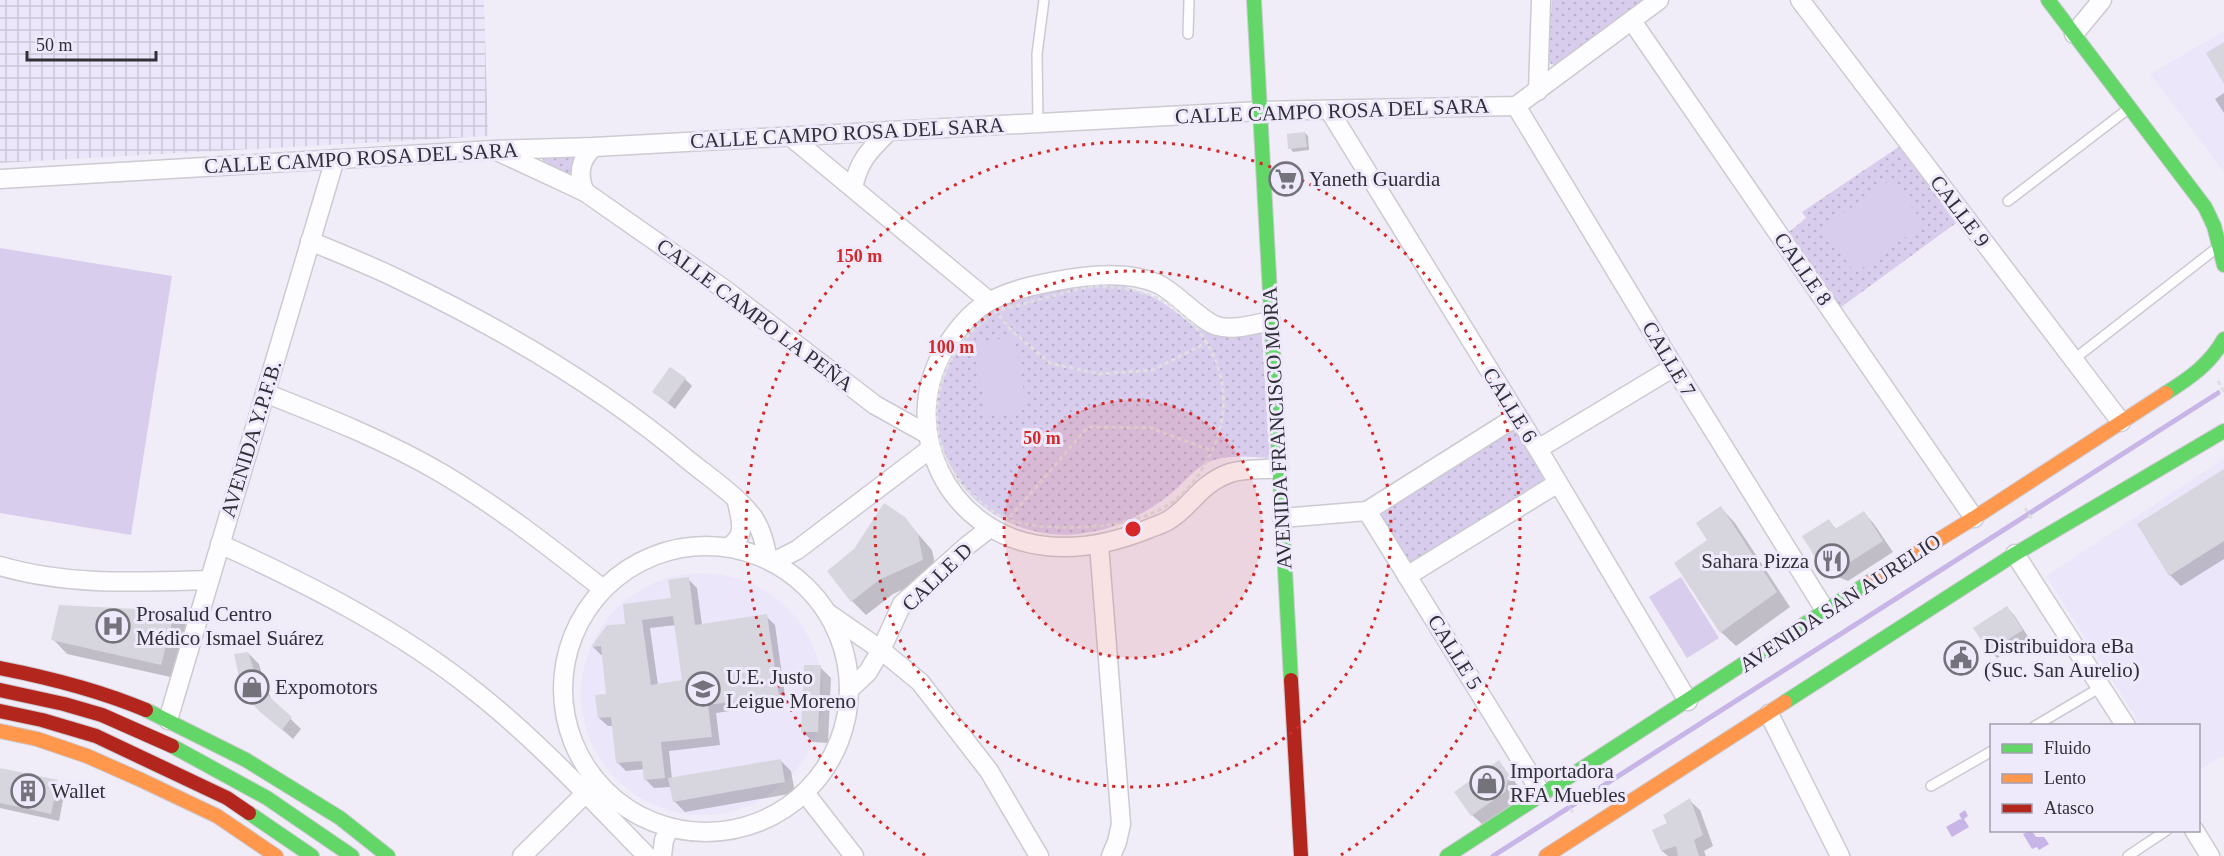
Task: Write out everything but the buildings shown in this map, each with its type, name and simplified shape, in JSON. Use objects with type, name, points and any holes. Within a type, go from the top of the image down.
[{"type":"main road","name":"AVENIDA FRANCISCO MORA","points":[[1254,0],[1301,856]]},
{"type":"main road","points":[[2048,0],[2205,207],[2220,246],[2224,265]]},
{"type":"main road","points":[[2205,207],[2224,219]]},
{"type":"main road","name":"AVENIDA SAN AURELIO","points":[[1447,856],[1825,610],[1974,518],[2196,374],[2216,354],[2224,339]]},
{"type":"main road","points":[[1546,856],[1565,851],[1769,714],[2015,554],[2224,431]]},
{"type":"main road","points":[[0,668],[51,678],[111,695],[168,720],[246,760],[340,818],[388,856]]},
{"type":"main road","points":[[0,690],[48,699],[104,715],[158,740],[237,779],[328,837],[352,856]]},
{"type":"main road","points":[[0,711],[42,720],[96,736],[148,760],[227,798],[312,856]]},
{"type":"main road","points":[[0,731],[37,739],[87,756],[139,779],[217,816],[276,856]]},
{"type":"street","points":[[1538,91],[1541,0]]},
{"type":"street","name":"CALLE CAMPO ROSA DEL SARA","points":[[0,180],[494,150],[594,147],[1260,111],[1516,106],[1659,0]]},
{"type":"street","name":"CALLE 9","points":[[1800,0],[2121,422]]},
{"type":"street","points":[[2074,34],[2102,0]]},
{"type":"street","name":"CALLE 8","points":[[1632,21],[1974,518]]},
{"type":"street","name":"CALLE 7","points":[[1516,106],[1825,610]]},
{"type":"street","name":"CALLE 6","points":[[1329,110],[1516,417],[1538,449],[1688,701]]},
{"type":"street","points":[[853,188],[857,169],[867,153],[889,131]]},
{"type":"street","points":[[791,136],[993,307]]},
{"type":"street","points":[[585,192],[581,184],[581,167],[588,152],[594,147]]},
{"type":"street","name":"CALLE CAMPO LA PEÑA","points":[[494,150],[585,192],[724,289],[875,405],[928,441]]},
{"type":"street","name":"AVENIDA Y.P.F.B.","points":[[168,720],[335,159]]},
{"type":"street","points":[[310,241],[411,285],[491,326],[577,378],[660,436],[737,501],[753,517],[771,561]]},
{"type":"street","points":[[1271,321],[1229,328],[1215,326],[1159,285],[1141,278],[1112,274],[1036,285],[960,325],[939,356],[927,392],[928,441],[941,477],[966,510],[990,528],[1017,539],[1046,546],[1099,545],[1129,536],[1170,520],[1208,483],[1231,473],[1279,468]]},
{"type":"street","points":[[1538,449],[1674,367]]},
{"type":"street","points":[[265,393],[355,429],[442,474],[525,527],[603,589]]},
{"type":"street","points":[[1282,518],[1367,511],[1516,417]]},
{"type":"street","points":[[771,561],[796,550],[928,441]]},
{"type":"street","points":[[1407,576],[1558,483]]},
{"type":"street","points":[[728,547],[736,542],[742,529],[737,501]]},
{"type":"street","name":"CALLE 5","points":[[1367,511],[1542,794]]},
{"type":"street","name":"CALLE D","points":[[849,690],[868,672],[903,604],[990,528]]},
{"type":"street","points":[[220,544],[287,574],[352,609],[416,648],[476,692],[591,788],[629,812],[669,829],[706,834],[742,829],[776,815],[805,793],[838,746],[849,690],[844,650],[828,614],[804,584],[771,561],[749,551],[728,547],[682,547],[639,561],[603,589],[578,623],[565,663],[563,705],[574,747],[591,788],[647,856]]},
{"type":"street","points":[[1099,545],[1121,825],[1111,856]]},
{"type":"street","points":[[2015,554],[2125,724]]},
{"type":"street","points":[[0,566],[27,574],[101,583],[209,580]]},
{"type":"street","points":[[828,614],[881,650],[920,682],[989,771],[1039,856]]},
{"type":"street","points":[[1769,714],[1840,856]]},
{"type":"street","points":[[522,856],[591,788]]},
{"type":"street","points":[[805,793],[854,856]]},
{"type":"street","points":[[662,856],[664,840],[669,829]]},
{"type":"street","points":[[2195,832],[2210,856]]},
{"type":"lane","points":[[1038,122],[1037,54],[1044,0]]},
{"type":"lane","points":[[1188,34],[1189,0]]},
{"type":"lane","points":[[2008,201],[2130,107]]},
{"type":"lane","points":[[2073,360],[2220,246]]},
{"type":"lane","points":[[2038,724],[2101,687]]},
{"type":"lane","points":[[1931,786],[1990,752]]},
{"type":"lane","points":[[2128,856],[2166,832]]},
{"type":"path","points":[[1095,286],[1128,288],[1159,299],[1186,317],[1208,342],[1218,363],[1223,385],[1224,407],[1220,430],[1200,474],[1184,493],[1163,508],[1140,518],[1100,527],[1059,528],[1007,519],[988,509],[963,486],[946,458],[937,426],[938,393],[949,361],[968,334],[993,307],[1095,286]]},
{"type":"path","points":[[993,307],[1012,331],[1050,363],[1099,374],[1153,370],[1208,342]]},
{"type":"path","points":[[990,528],[1007,519],[1088,427],[1151,428],[1212,451]]},
{"type":"path","points":[[2023,504],[2036,526]]},
{"type":"path","points":[[1563,795],[1578,821]]},
{"type":"shaded area","points":[[0,0],[484,0],[488,136],[0,163]]},
{"type":"shaded area","points":[[1552,0],[1646,0],[1560,67],[1551,64],[1548,59]]},
{"type":"shaded area","points":[[2224,31],[2224,172],[2150,74]]},
{"type":"shaded area","points":[[1900,146],[1956,223],[1840,308],[1789,232],[1806,218],[1802,212]]},
{"type":"shaded area","points":[[579,157],[574,177],[543,162],[543,158]]},
{"type":"shaded area","points":[[1892,179],[1924,224],[1855,273],[1822,228]]},
{"type":"shaded area","points":[[0,248],[172,276],[131,535],[0,513]]},
{"type":"shaded area","points":[[1118,284],[1149,295],[1211,334],[1224,335],[1240,332],[1261,324],[1270,458],[1235,457],[1218,459],[1203,465],[1155,506],[1105,529],[1070,535],[1034,531],[1017,526],[1002,519],[976,501],[956,477],[948,462],[936,430],[935,418],[944,378],[952,358],[975,323],[1011,302],[1046,292],[1082,286]]},
{"type":"shaded area","points":[[1014,336],[1027,409],[987,417],[973,344]]},
{"type":"shaded area","points":[[1513,427],[1546,482],[1409,566],[1377,512]]},
{"type":"shaded area","points":[[2224,459],[2224,755],[2200,769],[2200,724],[2140,724],[2046,576]]},
{"type":"shaded area","name":"U.E. Justo Leigue Moreno","points":[[690,573],[714,573],[737,578],[759,587],[788,608],[803,627],[814,648],[821,670],[823,694],[821,718],[814,740],[803,761],[788,780],[759,801],[737,810],[714,815],[690,815],[667,810],[645,801],[625,788],[608,771],[595,751],[586,729],[581,706],[581,682],[586,659],[595,637],[608,617],[625,600],[645,587],[667,578]]},
{"type":"shaded area","points":[[1681,577],[1719,638],[1687,658],[1649,597]]},
{"type":"shaded area","points":[[1965,810],[1968,816],[1964,819],[1969,827],[1952,837],[1946,827],[1962,820],[1959,814]]},
{"type":"shaded area","points":[[2033,832],[2036,837],[2044,837],[2049,844],[2039,850],[2037,847],[2032,849],[2023,834]]},
{"type":"waterway","points":[[1493,856],[2218,393]]},
{"type":"traffic: fast","points":[[1254,0],[1291,680]]},
{"type":"traffic: fast","points":[[2048,0],[2205,207],[2214,226],[2224,265]]},
{"type":"traffic: fast","points":[[2166,393],[2199,370],[2224,339]]},
{"type":"traffic: fast","points":[[1785,702],[2015,554],[2224,431]]},
{"type":"traffic: fast","points":[[1447,856],[1871,581]]},
{"type":"traffic: fast","points":[[146,710],[246,760],[340,818],[388,856]]},
{"type":"traffic: fast","points":[[172,746],[267,798],[352,856]]},
{"type":"traffic: fast","points":[[249,813],[312,856]]},
{"type":"traffic: slow","points":[[1871,581],[1974,518],[2166,393]]},
{"type":"traffic: slow","points":[[1546,856],[1785,702]]},
{"type":"traffic: slow","points":[[0,731],[37,739],[87,756],[139,779],[217,816],[276,856]]},
{"type":"traffic: jam","points":[[0,668],[74,685],[146,710]]},
{"type":"traffic: jam","points":[[1291,680],[1301,856]]},
{"type":"traffic: jam","points":[[0,690],[102,715],[172,746]]},
{"type":"traffic: jam","points":[[0,711],[42,720],[96,736],[227,798],[249,813]]},
{"type":"place","name":"Yaneth Guardia","points":[[1286,179]]},
{"type":"place","name":"Sahara Pizza","points":[[1832,561]]},
{"type":"place","name":"Prosalud Centro Médico Ismael Suárez","points":[[113,626]]},
{"type":"place","name":"Distribuidora eBa (Suc. San Aurelio)","points":[[1961,658]]},
{"type":"place","name":"Expomotors","points":[[252,687]]},
{"type":"place","name":"U.E. Justo Leigue Moreno","points":[[703,689]]},
{"type":"place","name":"Importadora RFA Muebles","points":[[1487,783]]},
{"type":"place","name":"Wallet","points":[[28,791]]}]
